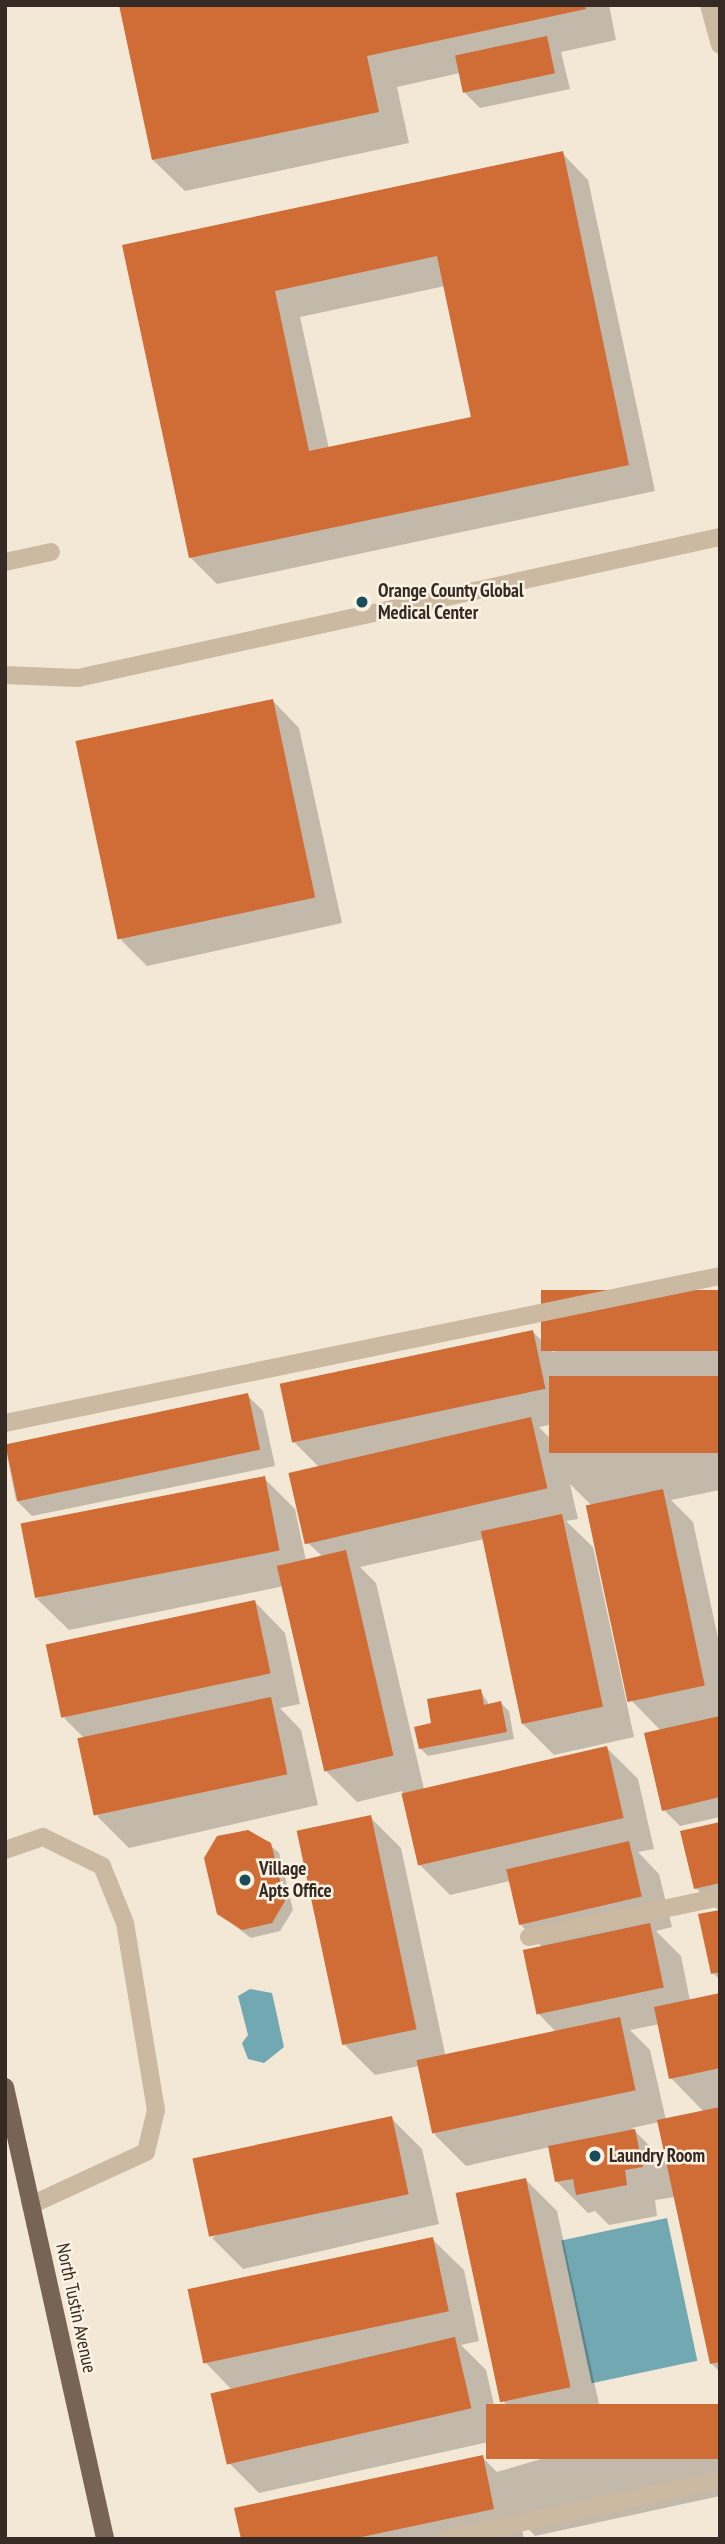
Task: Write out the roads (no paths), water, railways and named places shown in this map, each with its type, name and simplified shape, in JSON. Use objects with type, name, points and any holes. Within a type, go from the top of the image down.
[{"type":"main road","name":"North Tustin Avenue","points":[[5,2087],[105,2539]]},
{"type":"lane","points":[[709,5],[720,45]]},
{"type":"lane","points":[[5,675],[78,678],[720,537]]},
{"type":"lane","points":[[5,562],[51,552]]},
{"type":"lane","points":[[5,1423],[720,1276]]},
{"type":"lane","points":[[5,1850],[43,1837],[102,1866],[125,1923],[156,2110],[146,2152],[31,2205]]},
{"type":"lane","points":[[529,1937],[720,1897]]},
{"type":"lane","points":[[443,2539],[720,2480]]},
{"type":"water","points":[[250,1989],[272,1993],[284,2047],[264,2063],[248,2059],[242,2043],[248,2035],[238,1996]]},
{"type":"water","points":[[667,2218],[697,2361],[592,2383],[561,2240]]},
{"type":"place","name":"Orange County Global Medical Center","points":[[362,602]]},
{"type":"place","name":"Village Apts Office","points":[[245,1880]]},
{"type":"place","name":"Laundry Room","points":[[595,2156]]}]
